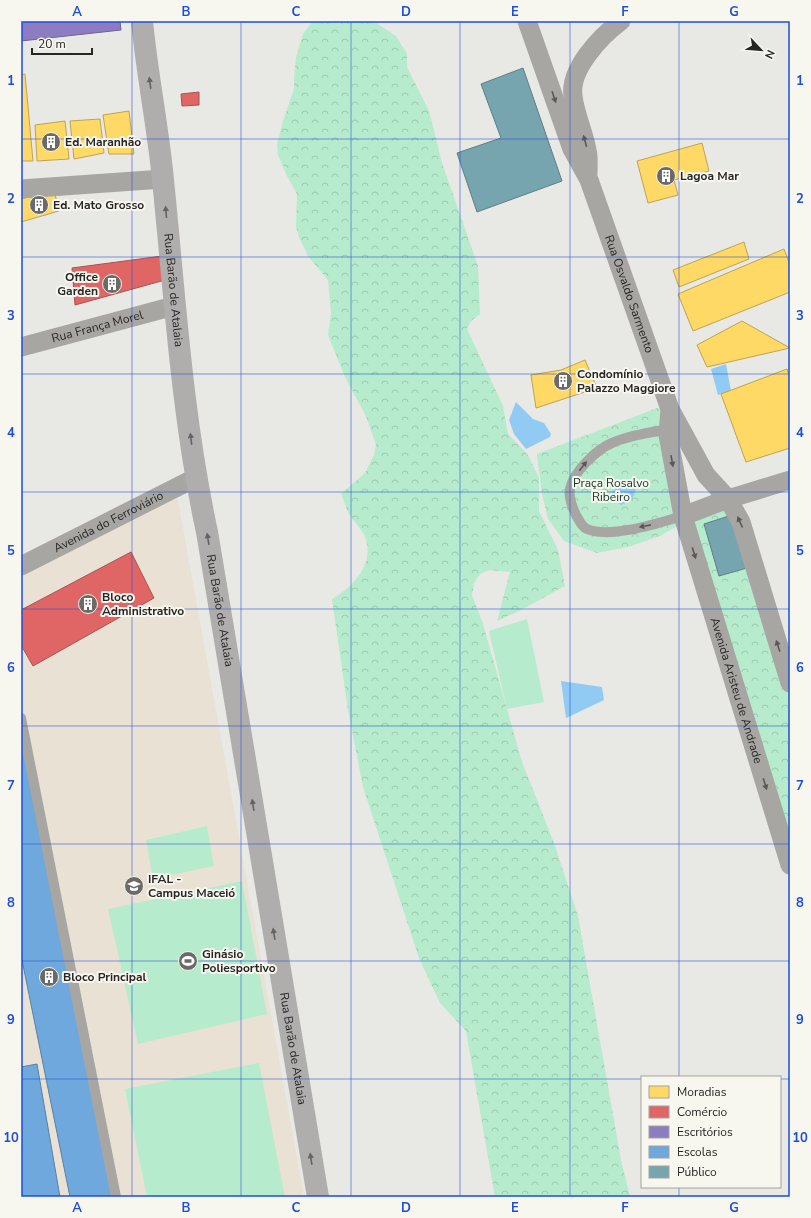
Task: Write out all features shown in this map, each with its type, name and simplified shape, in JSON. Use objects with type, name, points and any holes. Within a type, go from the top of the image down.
[{"type":"main road","name":"Rua Barão de Atalaia","points":[[142,21],[163,179],[174,306],[195,478],[207,532],[318,1197]]},
{"type":"street","name":"Rua Osvaldo Sarmento","points":[[527,21],[572,149],[589,180],[670,409],[706,475],[728,499]]},
{"type":"street","name":"Rua Osvaldo Sarmento","points":[[589,180],[588,152],[573,95],[578,71],[606,32],[620,21]]},
{"type":"street","points":[[546,75],[578,71]]},
{"type":"street","points":[[21,189],[163,179]]},
{"type":"street","name":"Rua França Morel","points":[[21,347],[174,306]]},
{"type":"street","name":"Rua Osvaldo Sarmento","points":[[670,409],[668,435],[682,516]]},
{"type":"street","name":"Avenida do Ferroviário","points":[[21,566],[195,478]]},
{"type":"street","points":[[682,516],[728,499],[790,480]]},
{"type":"street","points":[[728,499],[741,522],[790,683]]},
{"type":"street","name":"Avenida Aristeu de Andrade","points":[[682,516],[790,864]]},
{"type":"lane","points":[[668,429],[611,443],[586,461],[577,473],[570,489],[573,510],[582,525],[597,531],[609,532],[661,523],[682,516]]},
{"type":"lane","points":[[21,718],[116,1197]]},
{"type":"shaded area","name":"IFAL - Campus Maceió","points":[[170,499],[178,500],[304,1197],[21,1197],[21,574]]},
{"type":"green space","points":[[313,21],[373,21],[396,36],[407,54],[407,67],[429,111],[442,163],[478,266],[480,314],[471,321],[467,329],[503,406],[508,434],[528,455],[539,478],[539,511],[558,550],[565,586],[521,610],[497,621],[510,572],[489,570],[480,574],[474,583],[472,595],[483,624],[522,762],[554,843],[578,916],[621,1160],[630,1197],[495,1197],[466,1031],[440,1003],[419,958],[363,787],[348,710],[332,599],[347,589],[360,575],[367,558],[368,549],[365,536],[349,514],[341,494],[365,473],[374,455],[376,445],[366,416],[345,377],[328,335],[331,313],[328,280],[308,256],[299,237],[296,226],[297,194],[278,155],[277,145],[283,121],[294,89],[296,57],[303,34]]},
{"type":"green space","name":"Praça Rosalvo Ribeiro","points":[[660,407],[672,494],[679,525],[660,536],[628,547],[597,553],[564,541],[548,519],[542,494],[537,454]]},
{"type":"green space","points":[[741,504],[790,670],[790,851],[686,521]]},
{"type":"green space","points":[[527,619],[544,702],[507,709],[489,631]]},
{"type":"green space","points":[[207,826],[214,866],[153,879],[146,840]]},
{"type":"green space","name":"Ginásio Poliesportivo","points":[[242,881],[267,1014],[138,1044],[108,909]]},
{"type":"green space","points":[[259,1063],[285,1197],[147,1197],[125,1089]]},
{"type":"water","points":[[726,364],[731,391],[718,395],[711,369]]},
{"type":"water","points":[[516,402],[533,419],[544,423],[551,434],[550,437],[526,449],[514,434],[509,420]]},
{"type":"water","points":[[622,480],[629,480],[637,486],[632,500],[621,505],[614,499],[612,492]]},
{"type":"water","points":[[561,681],[602,687],[604,700],[566,718]]},
{"type":"building: Moradias","points":[[25,74],[33,161],[21,161],[21,75]]},
{"type":"building: Moradias","points":[[129,111],[134,154],[109,154],[103,115]]},
{"type":"building: Moradias","points":[[100,119],[104,153],[74,159],[70,121]]},
{"type":"building: Moradias","name":"Ed. Maranhão","points":[[65,121],[69,159],[37,161],[35,125]]},
{"type":"building: Moradias","name":"Lagoa Mar","points":[[702,143],[709,171],[674,180],[678,195],[648,203],[637,161]]},
{"type":"building: Moradias","name":"Ed. Mato Grosso","points":[[54,190],[59,211],[21,222],[21,199]]},
{"type":"building: Moradias","points":[[744,242],[749,259],[679,287],[673,270]]},
{"type":"building: Moradias","points":[[784,249],[790,265],[790,292],[693,331],[678,294]]},
{"type":"building: Moradias","points":[[742,321],[790,348],[707,367],[697,345]]},
{"type":"building: Moradias","name":"Condomínio Palazzo Maggiore","points":[[585,360],[597,388],[536,408],[531,375],[561,370]]},
{"type":"building: Moradias","points":[[787,369],[790,378],[790,448],[746,462],[721,394]]},
{"type":"building: Comércio","points":[[199,92],[199,105],[182,106],[181,94]]},
{"type":"building: Comércio","name":"Office Garden","points":[[162,256],[165,280],[75,305],[72,268]]},
{"type":"building: Comércio","name":"Bloco Administrativo","points":[[131,552],[154,598],[33,666],[21,645],[21,610]]},
{"type":"building: Escritórios","points":[[21,21],[120,21],[121,30],[21,41]]},
{"type":"building: Escolas","name":"Bloco Principal","points":[[21,722],[114,1197],[70,1197],[21,955]]},
{"type":"building: Escolas","points":[[37,1064],[60,1197],[21,1197],[21,1067]]},
{"type":"building: Público","points":[[523,68],[562,181],[477,212],[457,153],[501,138],[481,84]]},
{"type":"building: Público","points":[[732,515],[747,568],[719,576],[704,524]]},
{"type":"place","name":"Ed. Maranhão","points":[[51,142]]},
{"type":"place","name":"Lagoa Mar","points":[[666,176]]},
{"type":"place","name":"Ed. Mato Grosso","points":[[39,205]]},
{"type":"place","name":"Office Garden","points":[[112,284]]},
{"type":"place","name":"Condomínio Palazzo Maggiore","points":[[563,381]]},
{"type":"place","name":"Bloco Administrativo","points":[[88,604]]},
{"type":"place","name":"IFAL - Campus Maceió","points":[[134,886]]},
{"type":"place","name":"Ginásio Poliesportivo","points":[[188,961]]},
{"type":"place","name":"Bloco Principal","points":[[49,977]]}]
